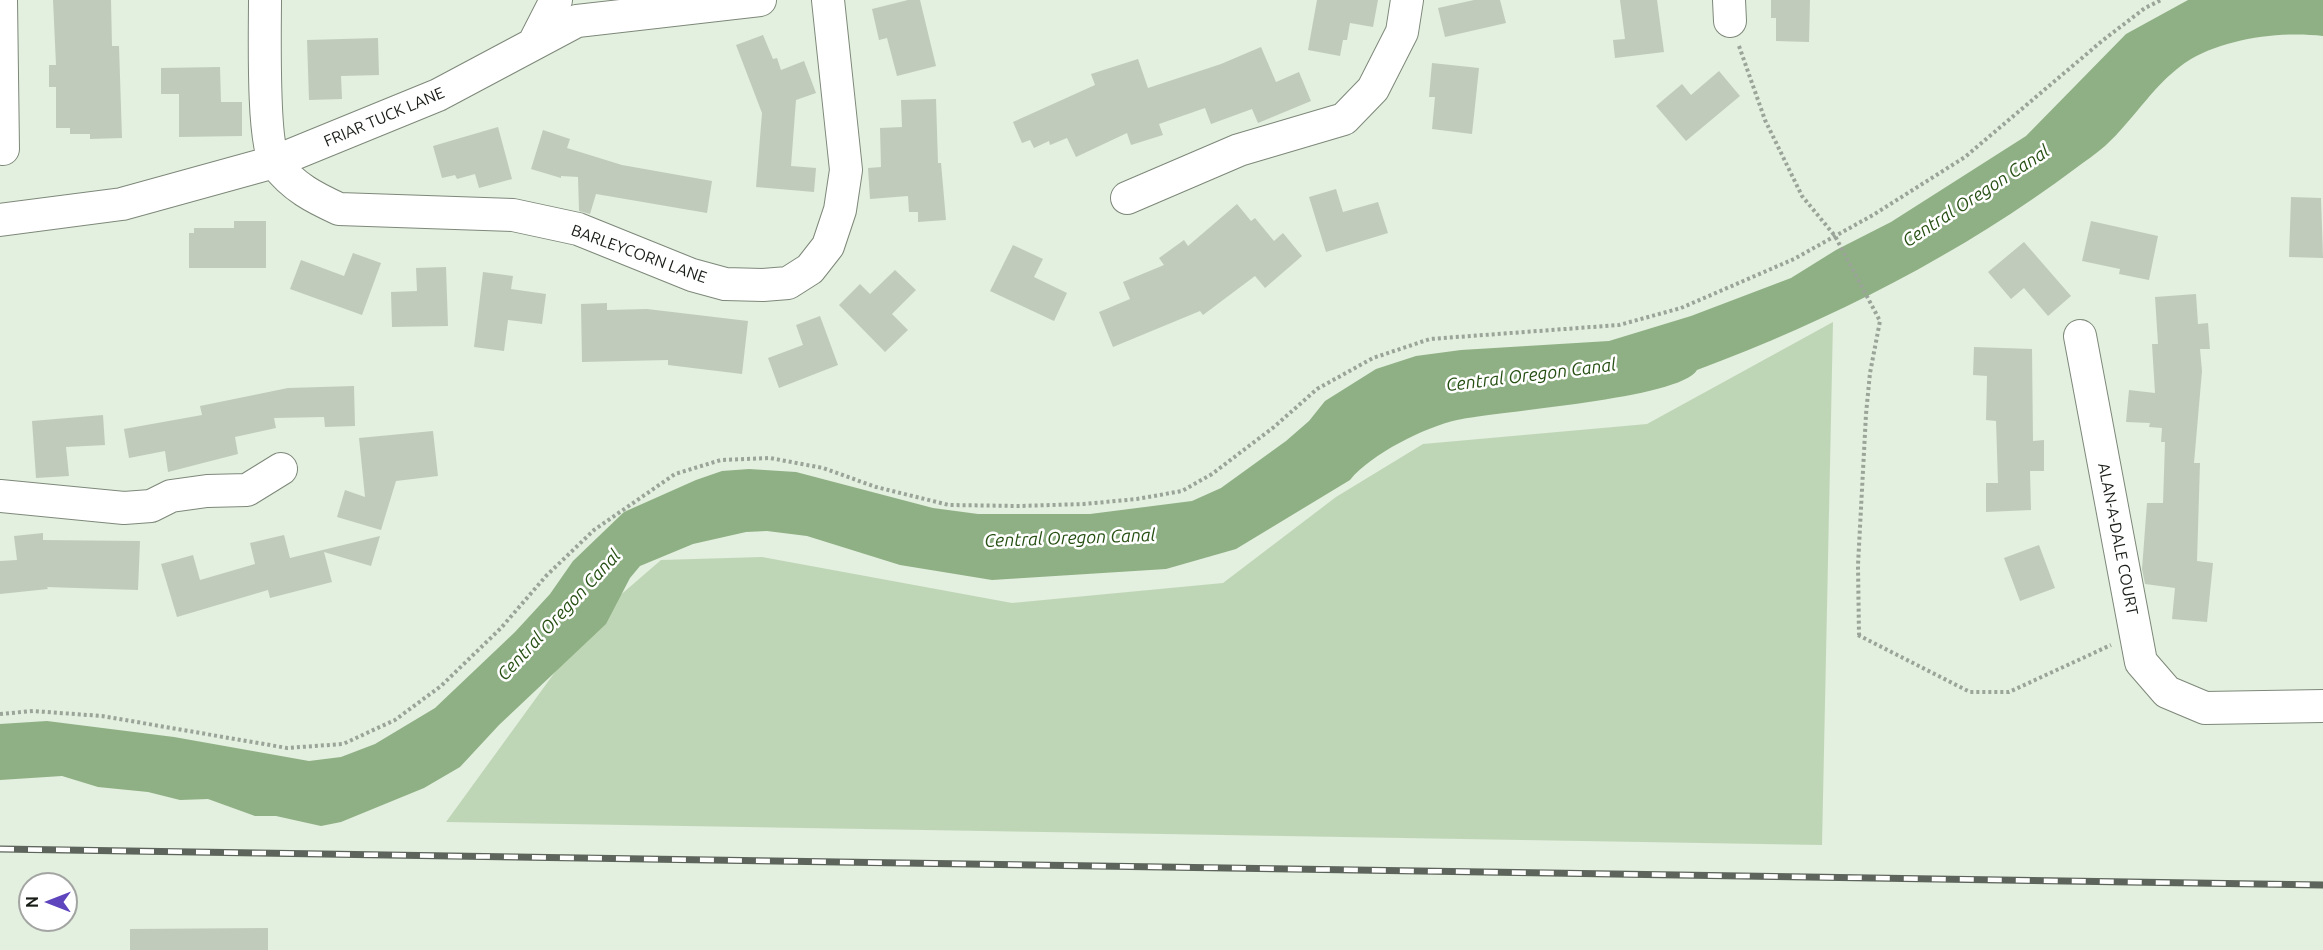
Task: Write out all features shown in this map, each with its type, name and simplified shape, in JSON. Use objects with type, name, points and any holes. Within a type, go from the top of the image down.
[{"type":"street","points":[[1,0],[3,148]]},
{"type":"street","points":[[265,0],[267,126],[274,162]]},
{"type":"street","points":[[535,41],[556,0]]},
{"type":"street","name":"FRIAR TUCK LANE","points":[[0,220],[122,204],[274,162],[438,95],[535,41],[577,21],[760,0]]},
{"type":"street","name":"BARLEYCORN LANE","points":[[274,162],[295,186],[339,210],[513,215],[578,230],[692,275],[725,284],[788,283],[810,269],[828,246],[840,210],[846,170],[828,0]]},
{"type":"street","points":[[1127,198],[1239,150],[1344,119],[1373,89],[1402,32],[1407,0]]},
{"type":"street","name":"ALAN-A-DALE COURT","points":[[2080,336],[2141,662],[2167,693],[2205,708],[2323,706]]},
{"type":"street","points":[[0,496],[124,508],[142,507],[151,506],[171,496],[207,491],[247,490],[280,469]]},
{"type":"path","points":[[0,714],[33,711],[102,716],[287,748],[343,744],[395,720],[441,686],[501,628],[546,576],[594,530],[675,474],[721,460],[770,458],[823,468],[876,487],[949,505],[1018,507],[1084,504],[1137,500],[1182,491],[1212,474],[1274,427],[1317,389],[1373,358],[1430,339],[1619,325],[1681,308],[1794,259],[1965,157],[2102,41],[2145,8],[2161,0]]},
{"type":"path","points":[[1729,10],[1770,129],[1803,196],[1835,236],[1880,321],[1870,373],[1866,414],[1858,566],[1858,635],[1970,692],[2008,692],[2136,633]]},
{"type":"shaded area","points":[[1833,322],[1822,845],[446,822],[595,617],[661,560],[762,557],[1012,603],[1223,583],[1336,497],[1423,444],[1647,424]]},
{"type":"water","name":"Central Oregon Canal","points":[[2188,0],[2323,0],[2323,36],[2290,35],[2255,38],[2221,46],[2191,59],[2156,89],[2105,146],[2033,199],[1988,229],[1941,256],[1845,307],[1658,389],[1586,403],[1478,416],[1430,429],[1385,451],[1359,470],[1350,480],[1236,549],[1166,569],[992,580],[900,565],[807,536],[767,531],[746,532],[693,544],[640,566],[630,578],[606,624],[499,725],[460,767],[424,788],[341,822],[321,826],[276,816],[255,816],[208,799],[180,800],[148,792],[98,787],[62,776],[0,780],[0,724],[47,721],[174,737],[309,761],[341,757],[375,744],[435,708],[515,632],[550,594],[573,561],[624,512],[722,471],[749,469],[796,472],[933,508],[978,514],[1090,514],[1192,501],[1221,488],[1286,441],[1309,421],[1325,401],[1376,369],[1416,356],[1461,350],[1609,341],[1691,316],[1791,278],[1836,250],[1891,222],[2026,136],[2126,34]]},
{"type":"building","points":[[53,0],[111,0],[112,46],[119,46],[122,138],[90,139],[90,134],[70,134],[70,128],[56,128],[56,87],[49,87],[49,65],[56,65]]},
{"type":"building","points":[[908,0],[920,0],[936,66],[897,76],[887,38],[879,40],[872,9]]},
{"type":"building","points":[[1317,0],[1378,0],[1373,27],[1350,23],[1347,40],[1343,40],[1340,56],[1308,50]]},
{"type":"building","points":[[1474,0],[1500,0],[1506,23],[1445,37],[1438,8]]},
{"type":"building","points":[[1620,0],[1657,0],[1664,52],[1615,58],[1613,40],[1625,39]]},
{"type":"building","points":[[1771,0],[1810,0],[1809,42],[1776,41],[1776,18],[1771,18]]},
{"type":"building","points":[[763,35],[773,59],[777,58],[781,70],[804,61],[816,93],[796,100],[791,166],[816,168],[814,192],[756,187],[762,113],[736,45]]},
{"type":"building","points":[[378,38],[379,75],[341,76],[342,99],[309,100],[307,40]]},
{"type":"building","points":[[1261,47],[1276,82],[1299,72],[1311,101],[1258,123],[1252,109],[1211,124],[1205,108],[1159,124],[1163,135],[1131,145],[1127,133],[1076,157],[1067,138],[1050,145],[1049,141],[1034,148],[1030,140],[1022,143],[1013,122],[1095,85],[1091,74],[1138,59],[1148,88],[1221,64]]},
{"type":"building","points":[[1432,63],[1479,68],[1472,134],[1432,129],[1435,97],[1429,97]]},
{"type":"building","points":[[220,67],[221,102],[242,102],[242,136],[179,137],[179,94],[161,94],[161,68]]},
{"type":"building","points":[[1719,71],[1740,96],[1686,141],[1656,106],[1682,84],[1691,95]]},
{"type":"building","points":[[936,99],[938,163],[941,163],[946,220],[918,222],[918,212],[909,212],[908,196],[870,199],[868,168],[881,167],[880,128],[902,127],[901,100]]},
{"type":"building","points":[[498,127],[512,179],[479,188],[475,174],[457,179],[455,175],[442,178],[433,146]]},
{"type":"building","points":[[543,130],[570,139],[567,148],[622,165],[712,181],[707,213],[596,194],[590,214],[579,211],[578,177],[561,176],[561,178],[531,169]]},
{"type":"building","points":[[1336,189],[1343,212],[1378,202],[1388,233],[1326,252],[1309,197]]},
{"type":"building","points":[[2291,197],[2321,198],[2323,258],[2289,257]]},
{"type":"building","points":[[1237,204],[1251,221],[1255,218],[1274,241],[1283,233],[1302,256],[1265,288],[1255,276],[1203,315],[1200,311],[1113,347],[1099,312],[1130,299],[1123,282],[1164,265],[1159,258],[1184,240],[1188,246]]},
{"type":"building","points":[[234,221],[266,221],[266,268],[189,268],[189,233],[194,233],[194,228],[234,228]]},
{"type":"building","points":[[2091,221],[2158,236],[2149,280],[2119,274],[2120,269],[2082,261]]},
{"type":"building","points":[[2024,242],[2071,296],[2048,316],[2024,288],[2011,299],[1988,272]]},
{"type":"building","points":[[1013,245],[1043,259],[1034,277],[1067,293],[1054,321],[990,291]]},
{"type":"building","points":[[353,253],[381,263],[362,315],[290,289],[301,260],[344,276]]},
{"type":"building","points":[[446,267],[448,326],[392,327],[391,292],[417,291],[416,268]]},
{"type":"building","points":[[895,270],[916,290],[892,314],[908,330],[885,352],[839,305],[860,284],[870,294]]},
{"type":"building","points":[[483,272],[513,276],[511,289],[546,294],[542,324],[508,320],[504,351],[474,347]]},
{"type":"building","points":[[2196,294],[2198,324],[2208,323],[2210,349],[2200,349],[2202,371],[2194,463],[2200,463],[2197,561],[2213,563],[2207,622],[2172,619],[2175,588],[2145,584],[2142,569],[2147,503],[2163,503],[2165,442],[2161,442],[2162,428],[2149,427],[2150,423],[2126,422],[2129,390],[2155,393],[2152,344],[2158,344],[2155,297]]},
{"type":"building","points":[[607,303],[607,310],[647,309],[748,321],[742,374],[668,365],[668,360],[582,362],[581,304]]},
{"type":"building","points":[[820,316],[838,365],[779,388],[768,358],[803,345],[796,325]]},
{"type":"building","points":[[1974,347],[2032,349],[2033,441],[2044,440],[2044,471],[2030,471],[2031,510],[1986,512],[1986,483],[1998,483],[1996,421],[1986,420],[1987,376],[1973,375]]},
{"type":"building","points":[[354,386],[355,426],[325,427],[324,417],[274,418],[276,428],[235,437],[238,454],[168,472],[165,451],[129,458],[124,429],[202,415],[200,406],[288,388]]},
{"type":"building","points":[[103,415],[105,445],[66,447],[69,476],[36,478],[32,421]]},
{"type":"building","points":[[433,431],[438,476],[396,481],[381,530],[337,517],[345,490],[365,497],[359,438]]},
{"type":"building","points":[[43,533],[43,540],[140,541],[138,590],[47,587],[48,589],[0,594],[0,561],[17,560],[14,536]]},
{"type":"building","points":[[284,535],[290,558],[380,536],[371,566],[324,552],[332,582],[270,598],[268,590],[177,617],[161,564],[193,555],[200,580],[255,564],[250,543]]},
{"type":"building","points":[[2039,545],[2055,588],[2020,601],[2004,558]]},
{"type":"building","points":[[268,928],[268,950],[130,950],[130,929]]},
{"type":"railway","points":[[0,849],[2323,885]]}]
